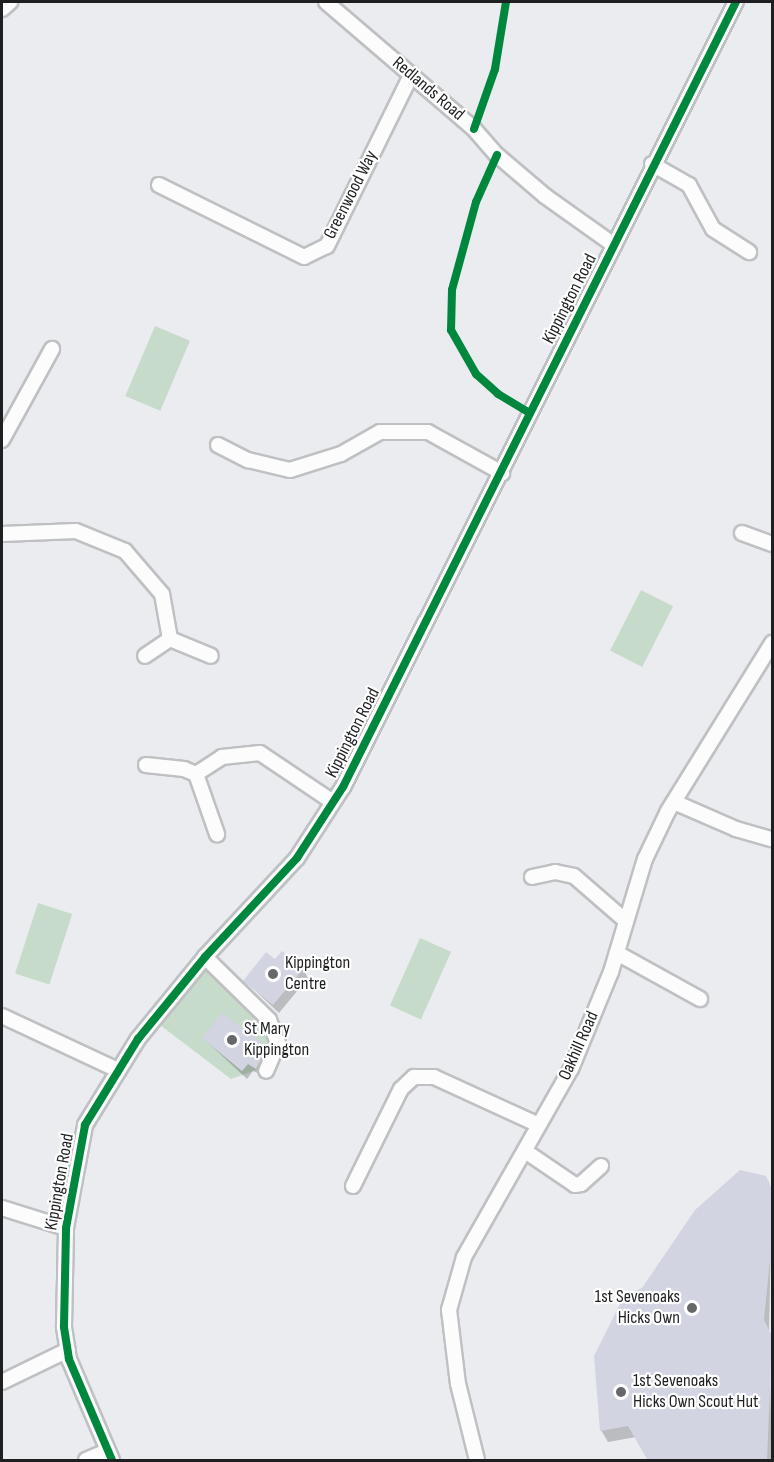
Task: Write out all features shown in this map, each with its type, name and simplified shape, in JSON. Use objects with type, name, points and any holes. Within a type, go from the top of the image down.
[{"type":"street","points":[[2,9],[10,2]]},
{"type":"street","name":"Redlands Road","points":[[326,2],[545,196],[614,245]]},
{"type":"street","name":"Kippington Road","points":[[110,1456],[68,1350],[64,1326],[66,1228],[85,1125],[117,1070],[205,957],[297,858],[333,802],[502,472],[652,164],[736,2]]},
{"type":"street","name":"Greenwood Way","points":[[159,185],[304,257],[327,246],[411,75]]},
{"type":"street","points":[[652,164],[689,185],[713,229],[749,252]]},
{"type":"street","points":[[2,440],[52,349]]},
{"type":"street","points":[[218,445],[248,460],[290,470],[341,454],[380,432],[428,432],[502,472]]},
{"type":"street","points":[[2,534],[76,531],[125,551],[162,594],[170,639]]},
{"type":"street","points":[[742,533],[772,544]]},
{"type":"street","points":[[170,639],[211,656]]},
{"type":"street","points":[[145,656],[170,639]]},
{"type":"street","name":"Oakhill Road","points":[[477,1461],[458,1383],[449,1310],[464,1257],[571,1070],[616,953],[645,859],[674,802],[772,644]]},
{"type":"street","points":[[146,765],[196,774],[222,757],[260,753],[333,802]]},
{"type":"street","points":[[196,774],[217,834]]},
{"type":"street","points":[[674,802],[736,829],[772,839]]},
{"type":"street","points":[[531,877],[555,872],[574,876],[626,921]]},
{"type":"street","points":[[616,953],[700,999]]},
{"type":"street","points":[[205,957],[269,1020],[278,1043],[266,1071]]},
{"type":"street","points":[[2,1016],[117,1070]]},
{"type":"street","points":[[353,1186],[401,1089],[414,1077],[434,1077],[539,1125]]},
{"type":"street","points":[[525,1150],[575,1185],[581,1184],[602,1166]]},
{"type":"street","points":[[2,1208],[66,1228]]},
{"type":"street","points":[[2,1382],[68,1350]]},
{"type":"street","points":[[86,1461],[110,1456]]},
{"type":"green space","points":[[155,326],[190,341],[160,411],[125,396]]},
{"type":"green space","points":[[641,590],[673,606],[642,667],[610,651]]},
{"type":"green space","points":[[38,903],[72,914],[49,985],[15,973]]},
{"type":"green space","points":[[420,938],[451,952],[421,1019],[390,1006]]},
{"type":"green space","points":[[208,967],[265,1030],[269,1050],[265,1058],[256,1070],[231,1079],[160,1025]]},
{"type":"building","name":"Kippington Centre","points":[[282,951],[304,968],[273,1005],[243,981],[266,952],[275,959]]},
{"type":"building","name":"St Mary Kippington","points":[[222,1013],[263,1043],[256,1052],[262,1056],[256,1069],[248,1064],[242,1071],[202,1038]]},
{"type":"building","name":"1st Sevenoaks Hicks Own","points":[[740,1170],[766,1176],[772,1189],[772,1240],[764,1320],[772,1336],[767,1461],[648,1461],[628,1426],[600,1431],[594,1356],[624,1296],[642,1288],[695,1210]]},
{"type":"cycle path","points":[[474,129],[495,69],[506,2]]},
{"type":"cycle path","points":[[112,1460],[69,1359],[64,1326],[66,1228],[85,1125],[138,1039],[205,957],[297,858],[343,787],[736,2]]},
{"type":"cycle path","points":[[497,155],[476,202],[452,290],[451,330],[476,374],[498,394],[530,413]]},
{"type":"place","name":"Kippington Centre","points":[[273,974]]},
{"type":"place","name":"St Mary Kippington","points":[[232,1040]]},
{"type":"place","name":"1st Sevenoaks Hicks Own","points":[[692,1308]]},
{"type":"place","name":"1st Sevenoaks Hicks Own Scout Hut","points":[[621,1392]]}]
